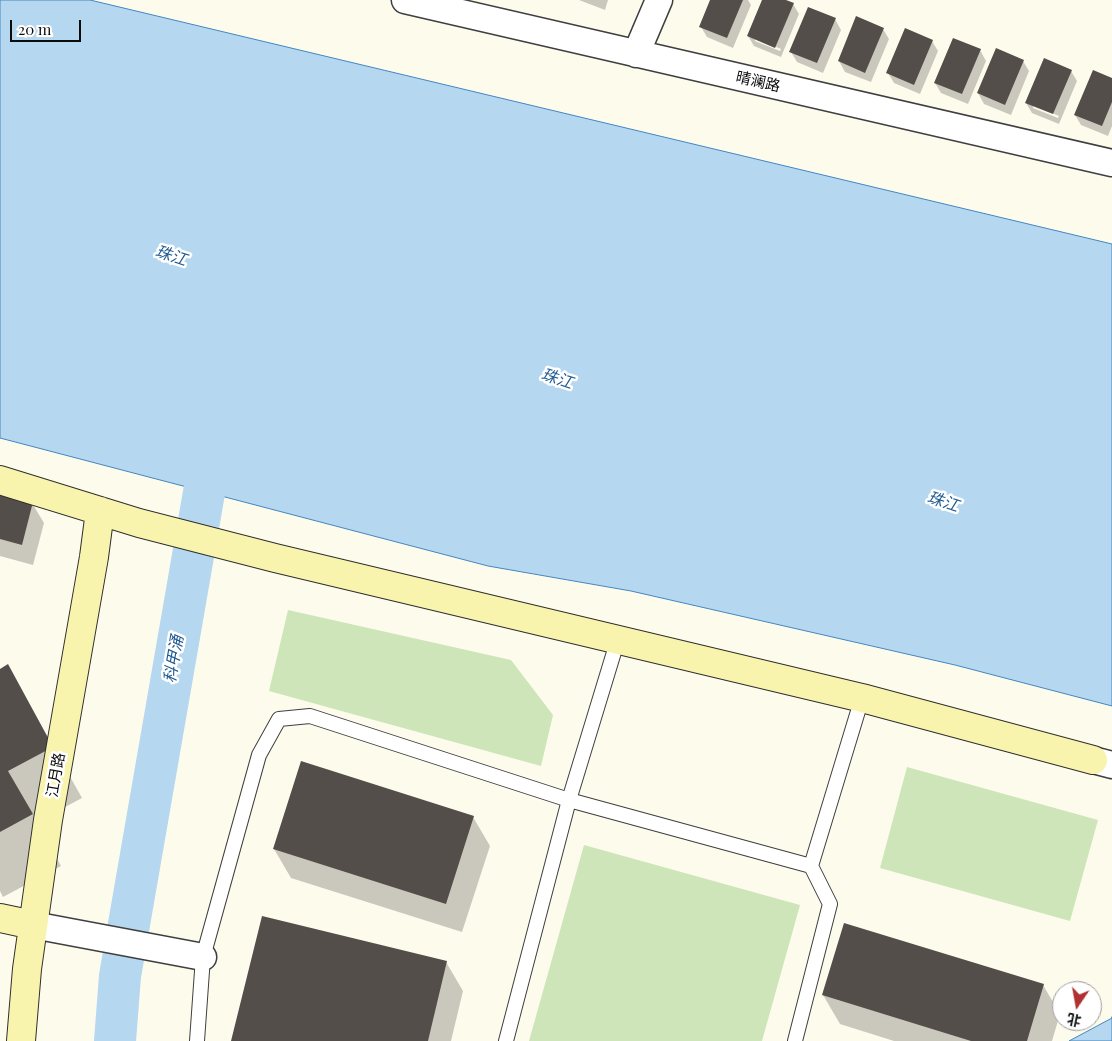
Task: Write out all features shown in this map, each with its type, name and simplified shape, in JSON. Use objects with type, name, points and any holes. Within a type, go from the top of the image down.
[{"type":"street","name":"晴澜路","points":[[405,0],[1112,163]]},
{"type":"street","points":[[636,54],[659,0]]},
{"type":"street","points":[[0,480],[139,523],[275,558],[862,698],[1102,762]]},
{"type":"street","name":"江月路","points":[[21,1041],[27,969],[48,820],[94,557],[100,511]]},
{"type":"street","points":[[0,918],[203,957]]},
{"type":"lane","points":[[506,1041],[569,800],[618,639]]},
{"type":"lane","points":[[795,1041],[830,904],[811,866],[862,698]]},
{"type":"lane","points":[[197,1041],[203,957],[259,755],[279,720],[310,716],[569,800],[811,866]]},
{"type":"green space","points":[[288,610],[511,660],[553,715],[541,766],[269,691]]},
{"type":"green space","points":[[907,767],[1098,820],[1070,921],[880,868]]},
{"type":"green space","points":[[584,845],[800,905],[762,1041],[529,1041]]},
{"type":"water","name":"珠江","points":[[0,0],[90,0],[1112,244],[1112,706],[955,665],[631,591],[488,566],[0,438]]},
{"type":"water","points":[[1112,1018],[1112,1041],[1069,1041],[1088,1031],[1102,1031],[1102,1023]]},
{"type":"building","points":[[710,0],[743,0],[727,38],[699,27]]},
{"type":"building","points":[[762,0],[786,0],[794,3],[775,48],[747,36]]},
{"type":"building","points":[[808,7],[836,18],[817,63],[789,52]]},
{"type":"building","points":[[856,16],[884,28],[865,73],[838,61]]},
{"type":"building","points":[[905,28],[933,40],[914,85],[886,73]]},
{"type":"building","points":[[953,38],[981,49],[962,94],[934,83]]},
{"type":"building","points":[[996,48],[1024,60],[1005,105],[977,93]]},
{"type":"building","points":[[1044,58],[1072,70],[1053,114],[1025,103]]},
{"type":"building","points":[[1093,70],[1112,78],[1112,102],[1102,126],[1074,115]]},
{"type":"building","points":[[0,493],[33,502],[22,545],[0,539]]},
{"type":"building","points":[[8,664],[53,747],[8,771],[33,814],[0,832],[0,669]]},
{"type":"building","points":[[301,761],[474,816],[446,904],[273,849]]},
{"type":"building","points":[[262,916],[447,961],[428,1041],[231,1041]]},
{"type":"building","points":[[844,923],[1044,984],[1027,1041],[971,1041],[822,995]]},
{"type":"waterway","name":"科甲涌","points":[[115,1041],[120,976],[214,435]]}]
